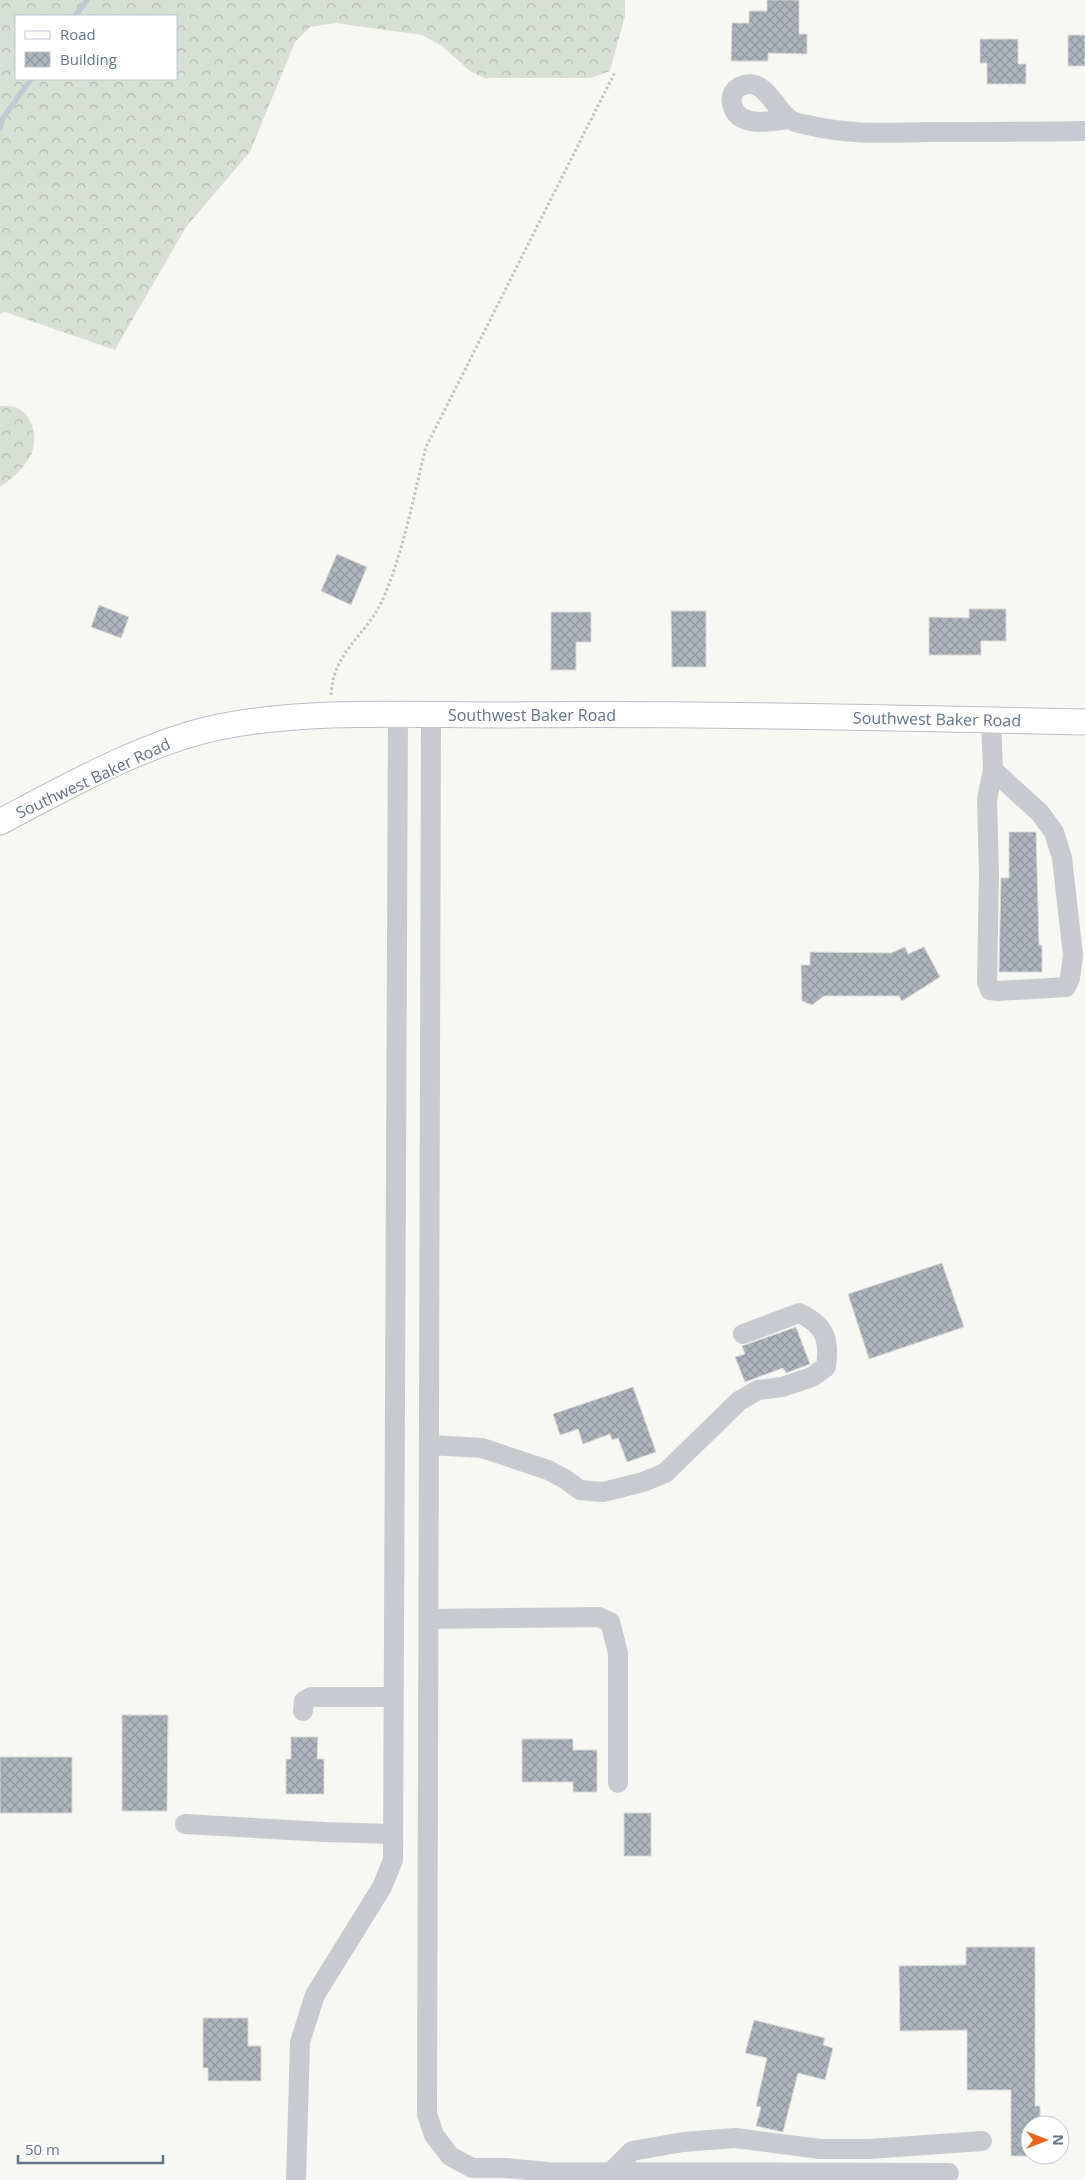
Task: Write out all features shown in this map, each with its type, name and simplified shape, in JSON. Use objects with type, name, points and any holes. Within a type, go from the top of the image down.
[{"type":"main road","name":"Southwest Baker Road","points":[[0,822],[136,755],[183,737],[219,727],[285,719],[330,716],[571,714],[1085,722]]},
{"type":"street","points":[[788,119],[838,132],[1085,132]]},
{"type":"street","points":[[431,715],[427,2114],[434,2134],[450,2156],[472,2168],[506,2168],[548,2172],[949,2173]]},
{"type":"street","points":[[296,2180],[300,2042],[308,2013],[315,1995],[382,1887],[394,1860],[398,716]]},
{"type":"street","points":[[991,720],[993,770],[987,798],[987,982],[990,990],[998,991],[1066,987],[1070,978],[1073,955],[1062,858],[1054,832],[1040,813],[993,770]]},
{"type":"street","points":[[430,1445],[482,1448],[548,1470],[580,1490],[603,1492],[642,1482],[665,1473],[738,1401],[758,1390],[782,1387],[812,1377],[826,1367],[828,1351],[823,1332],[814,1320],[799,1313],[743,1334]]},
{"type":"street","points":[[429,1619],[599,1617],[610,1622],[618,1653],[618,1782]]},
{"type":"street","points":[[303,1711],[304,1701],[311,1697],[394,1697]]},
{"type":"street","points":[[186,1824],[394,1834]]},
{"type":"street","points":[[611,2172],[632,2151],[683,2142],[735,2138],[820,2148],[869,2148],[982,2141]]},
{"type":"path","points":[[330,716],[332,689],[344,652],[371,619],[382,600],[391,577],[407,530],[413,496],[426,448],[615,72]]},
{"type":"green space","points":[[0,0],[625,0],[625,16],[610,71],[591,78],[484,78],[470,71],[442,46],[422,35],[336,23],[310,27],[295,42],[250,152],[186,227],[115,350],[5,312],[0,314]]},
{"type":"green space","points":[[0,406],[15,407],[27,416],[34,430],[34,446],[25,464],[0,487]]},
{"type":"building","points":[[767,0],[799,0],[799,34],[807,34],[807,54],[768,53],[768,61],[731,61],[732,23],[749,23],[749,11],[767,11]]},
{"type":"building","points":[[1068,35],[1085,35],[1085,66],[1068,66]]},
{"type":"building","points":[[980,39],[1018,39],[1018,64],[1026,64],[1026,84],[987,84],[987,63],[980,63]]},
{"type":"building","points":[[337,554],[367,567],[351,605],[321,591]]},
{"type":"building","points":[[99,605],[129,617],[121,638],[91,627]]},
{"type":"building","points":[[969,609],[1006,609],[1006,641],[981,641],[981,655],[929,655],[929,617],[969,618]]},
{"type":"building","points":[[671,611],[706,611],[706,667],[672,667]]},
{"type":"building","points":[[551,612],[591,612],[591,642],[576,642],[576,670],[551,670]]},
{"type":"building","points":[[1009,832],[1036,832],[1039,945],[1042,945],[1042,972],[999,972],[1001,878],[1009,878]]},
{"type":"building","points":[[905,947],[908,954],[924,947],[940,977],[902,1001],[899,996],[824,996],[812,1005],[802,1001],[801,965],[810,965],[810,952],[891,953]]},
{"type":"building","points":[[942,1263],[964,1327],[869,1359],[848,1294]]},
{"type":"building","points":[[796,1327],[810,1364],[786,1373],[783,1368],[745,1382],[735,1357],[745,1354],[742,1346]]},
{"type":"building","points":[[633,1387],[656,1452],[627,1462],[618,1438],[612,1440],[610,1434],[583,1444],[578,1429],[560,1435],[553,1414]]},
{"type":"building","points":[[122,1715],[168,1715],[167,1811],[122,1811]]},
{"type":"building","points":[[291,1737],[318,1737],[317,1759],[324,1759],[324,1794],[286,1794],[286,1759],[291,1759]]},
{"type":"building","points":[[522,1739],[573,1739],[573,1750],[597,1750],[597,1792],[573,1792],[573,1782],[522,1782]]},
{"type":"building","points":[[0,1757],[72,1757],[72,1813],[0,1813]]},
{"type":"building","points":[[624,1813],[651,1813],[651,1856],[624,1856]]},
{"type":"building","points":[[966,1947],[1035,1947],[1035,2106],[1040,2106],[1040,2115],[1020,2115],[1020,2156],[1011,2156],[1011,2090],[967,2090],[967,2030],[900,2031],[899,1966],[966,1965]]},
{"type":"building","points":[[203,2018],[248,2018],[248,2046],[261,2046],[261,2081],[208,2081],[208,2068],[203,2068]]},
{"type":"building","points":[[754,2020],[825,2038],[823,2045],[833,2048],[825,2080],[798,2073],[783,2132],[756,2126],[761,2107],[756,2106],[767,2058],[745,2053]]},
{"type":"waterway","points":[[76,15],[87,0]]},
{"type":"waterway","points":[[0,128],[3,118],[30,80]]}]
